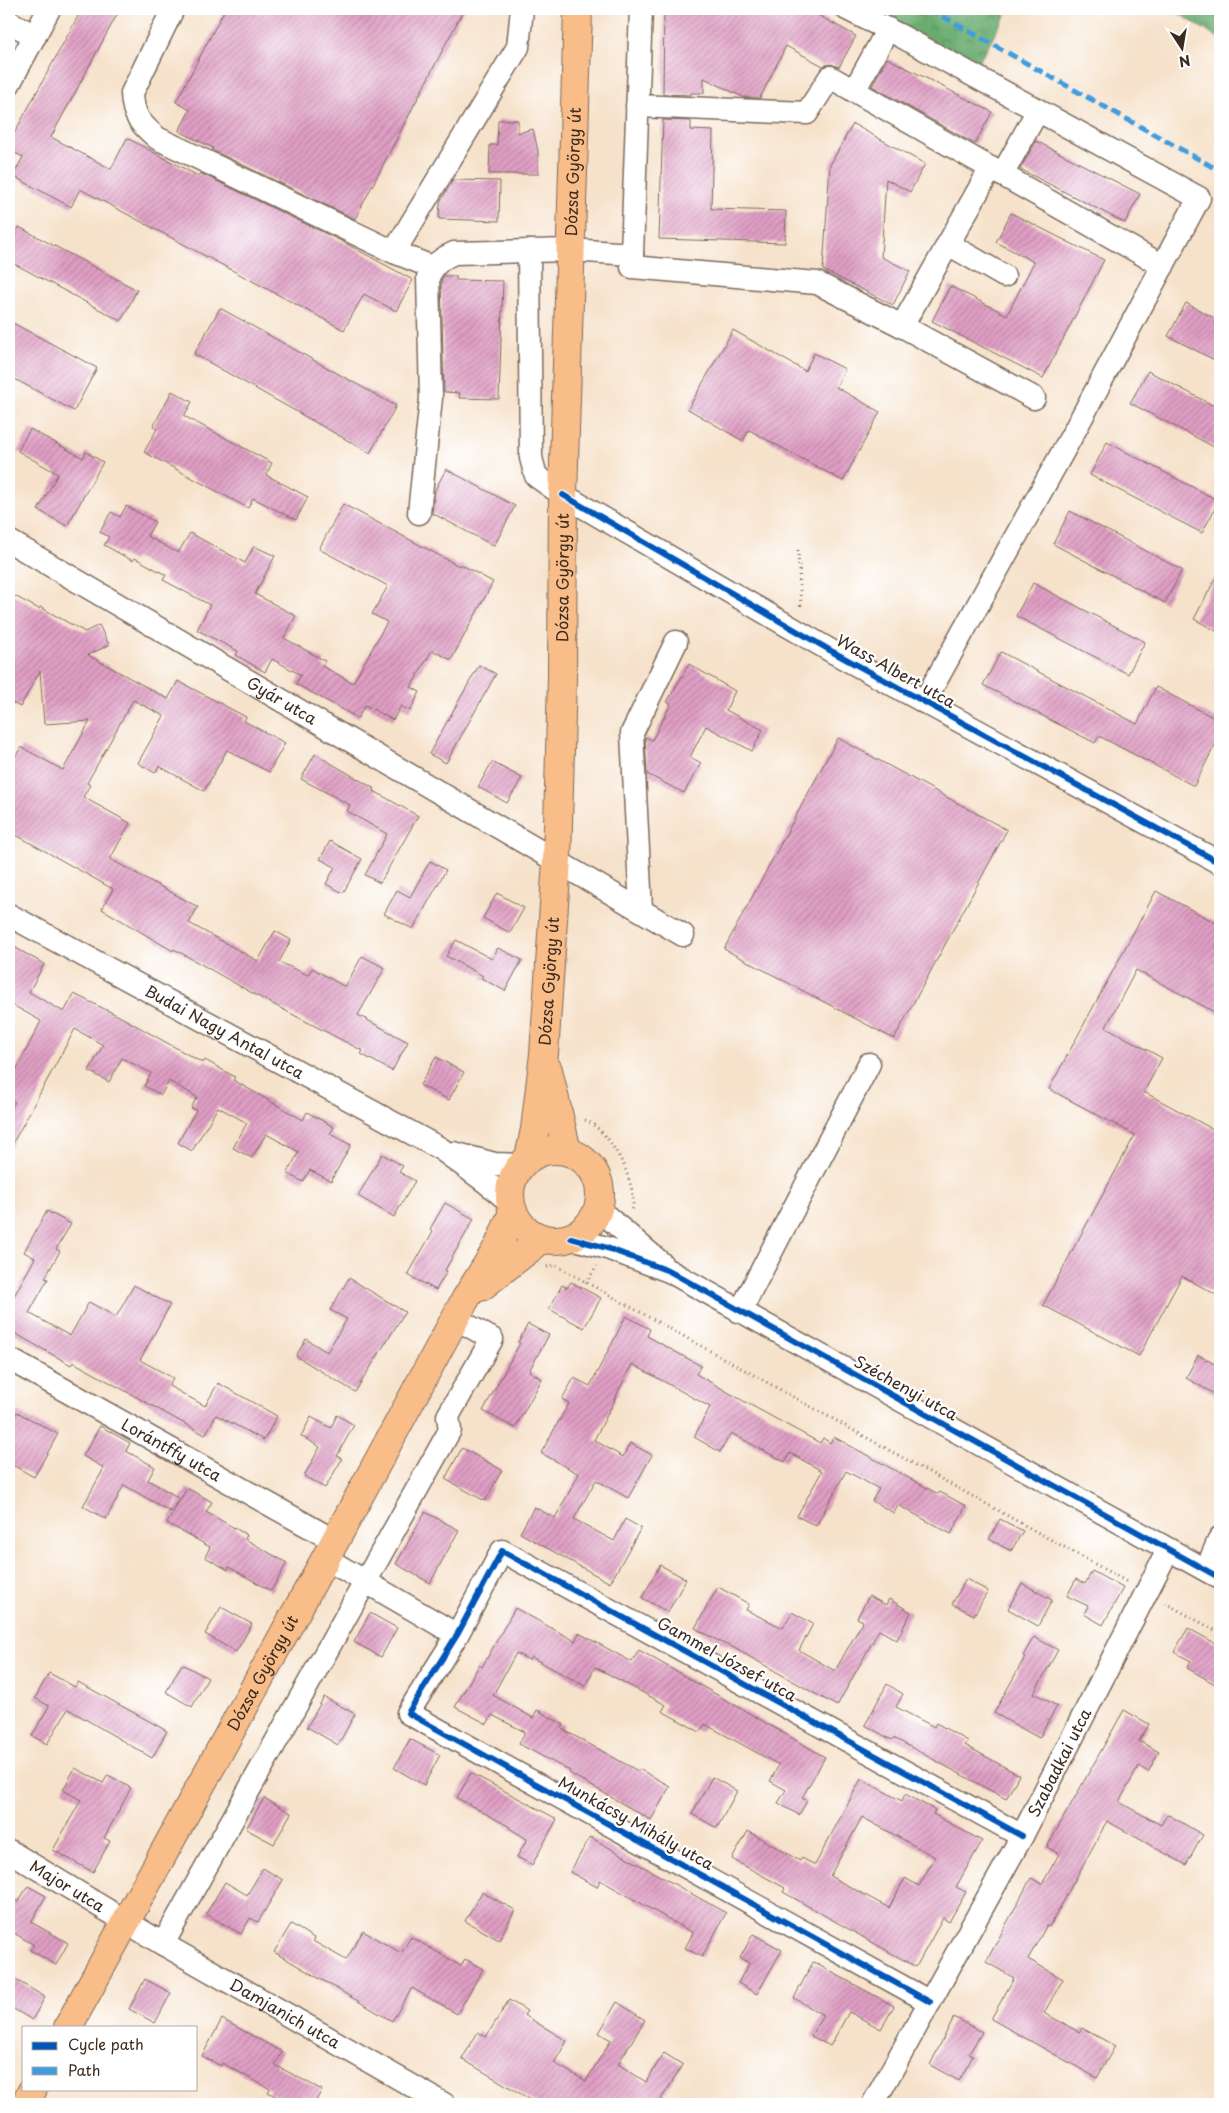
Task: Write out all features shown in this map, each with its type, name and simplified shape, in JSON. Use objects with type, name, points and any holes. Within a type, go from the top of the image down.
[{"type":"main road","name":"Dózsa György út","points":[[524,1162],[536,1129],[544,1054],[557,860],[562,678],[563,495],[578,9]]},
{"type":"main road","name":"Dózsa György út","points":[[544,1054],[565,1139]]},
{"type":"main road","points":[[565,1139],[580,1158],[591,1168],[598,1180],[601,1195],[598,1209],[592,1221],[583,1231],[571,1238],[561,1240],[542,1239],[526,1231],[515,1218],[511,1207],[510,1189],[513,1177],[524,1162],[541,1152],[554,1150],[565,1139]]},
{"type":"main road","name":"Dózsa György út","points":[[69,2026],[460,1309],[498,1247],[511,1207]]},
{"type":"main road","name":"Dózsa György út","points":[[460,1309],[515,1259],[542,1239]]},
{"type":"main road","points":[[25,2104],[32,2090]]},
{"type":"street","points":[[9,84],[49,9]]},
{"type":"street","points":[[173,9],[132,93],[132,109],[140,124],[157,138],[394,252],[432,268]]},
{"type":"street","points":[[394,252],[518,47],[522,9]]},
{"type":"street","points":[[641,9],[632,267],[817,283],[902,326],[1034,398]]},
{"type":"street","points":[[847,9],[1199,198],[1076,428],[924,702]]},
{"type":"street","points":[[9,22],[35,36]]},
{"type":"street","points":[[854,91],[888,30]]},
{"type":"street","points":[[637,106],[807,113],[830,77],[1163,266]]},
{"type":"street","points":[[902,326],[948,244],[1038,110]]},
{"type":"street","points":[[948,244],[1004,276]]},
{"type":"street","points":[[419,513],[431,398],[428,277],[432,268],[442,258],[454,253],[570,250],[632,254]]},
{"type":"street","name":"Wass Albert utca","points":[[529,251],[531,458],[536,476],[563,495],[802,634],[1220,863]]},
{"type":"street","name":"Gyár utca","points":[[9,541],[683,935]]},
{"type":"street","points":[[641,909],[632,733],[676,642]]},
{"type":"street","name":"Budai Nagy Antal utca","points":[[9,914],[441,1149],[511,1207]]},
{"type":"street","points":[[740,1312],[869,1064]]},
{"type":"street","name":"Budai Nagy Antal utca","points":[[441,1149],[495,1164],[524,1162]]},
{"type":"street","name":"Széchenyi utca","points":[[598,1209],[669,1271]]},
{"type":"street","name":"Széchenyi utca","points":[[571,1238],[607,1248],[669,1271],[1213,1574]]},
{"type":"street","points":[[163,1944],[450,1430],[448,1416],[492,1339],[460,1309]]},
{"type":"street","name":"Lorántffy utca","points":[[9,1359],[330,1549],[366,1582],[457,1635]]},
{"type":"street","points":[[1213,1574],[1220,1538]]},
{"type":"street","name":"Szabadkai utca","points":[[873,2104],[1022,1836],[1168,1550]]},
{"type":"street","name":"Gammel József utca","points":[[457,1635],[502,1551],[1022,1836]]},
{"type":"street","name":"Munkácsy Mihály utca","points":[[457,1635],[408,1713],[930,2002]]},
{"type":"street","name":"Major utca","points":[[9,1851],[126,1921]]},
{"type":"street","name":"Damjanich utca","points":[[126,1921],[444,2104]]},
{"type":"path","points":[[798,550],[802,634]]},
{"type":"path","points":[[565,1139],[586,1120],[599,1128],[611,1142],[628,1178],[635,1201],[632,1212],[622,1228]]},
{"type":"path","points":[[586,1283],[607,1248]]},
{"type":"path","points":[[515,1259],[531,1270],[555,1265],[1220,1633]]},
{"type":"green space","points":[[865,9],[1009,9],[976,67]]},
{"type":"green space","points":[[1171,9],[1220,9],[1220,39]]},
{"type":"building","points":[[82,9],[120,9],[51,137],[111,169],[127,138],[198,176],[200,173],[343,242],[413,280],[396,311],[364,294],[344,330],[80,189],[71,207],[13,176],[23,157],[9,150],[9,143]]},
{"type":"building","points":[[225,9],[464,9],[355,219],[212,150],[213,148],[179,131],[190,110],[176,102]]},
{"type":"building","points":[[664,9],[807,9],[856,36],[839,67],[831,64],[823,66],[786,46],[760,98],[743,97],[704,78],[704,93],[691,93],[691,95],[663,94]]},
{"type":"building","points":[[887,58],[992,112],[975,144],[872,86]]},
{"type":"building","points":[[498,120],[518,120],[518,133],[533,129],[538,151],[538,174],[489,174],[490,145],[497,145]]},
{"type":"building","points":[[663,120],[691,121],[691,130],[713,131],[711,209],[786,211],[785,243],[659,239]]},
{"type":"building","points":[[853,124],[925,164],[910,192],[886,179],[881,257],[910,271],[893,305],[823,270],[830,165]]},
{"type":"building","points":[[1036,141],[1140,194],[1125,223],[1020,169]]},
{"type":"building","points":[[453,180],[500,181],[499,221],[439,219],[440,202]]},
{"type":"building","points":[[1011,213],[1104,260],[1043,378],[932,321],[950,286],[1007,315],[1034,262],[996,242]]},
{"type":"building","points":[[19,227],[137,290],[121,321],[9,261],[9,247]]},
{"type":"building","points":[[444,276],[456,276],[456,280],[503,281],[499,399],[459,398],[460,393],[444,392],[441,280]]},
{"type":"building","points":[[1186,303],[1220,321],[1220,363],[1168,336]]},
{"type":"building","points":[[220,308],[396,406],[370,453],[194,354]]},
{"type":"building","points":[[9,321],[97,368],[74,411],[9,376]]},
{"type":"building","points":[[733,330],[805,371],[814,353],[845,369],[836,387],[880,412],[843,481],[749,430],[743,441],[688,409]]},
{"type":"building","points":[[1148,371],[1220,409],[1220,450],[1130,403]]},
{"type":"building","points":[[172,391],[192,402],[184,416],[272,463],[266,475],[308,497],[296,520],[253,498],[248,508],[144,452],[157,429],[153,427]]},
{"type":"building","points":[[30,429],[83,458],[86,452],[103,462],[67,526],[38,510],[58,474],[18,451]]},
{"type":"building","points":[[1107,442],[1219,501],[1202,533],[1090,475]]},
{"type":"building","points":[[446,469],[515,506],[494,546],[432,513],[435,490]]},
{"type":"building","points":[[343,504],[493,582],[451,660],[432,650],[411,687],[420,692],[410,711],[401,706],[393,720],[365,705],[358,718],[296,684],[301,675],[272,659],[265,672],[236,655],[238,651],[197,630],[210,605],[163,580],[166,575],[135,558],[133,561],[104,545],[109,537],[100,532],[111,512],[120,517],[126,506],[155,522],[147,536],[178,553],[190,533],[245,563],[254,546],[275,556],[255,594],[296,616],[284,638],[325,661],[322,666],[353,683],[387,622],[372,614],[388,586],[319,549]]},
{"type":"building","points":[[1070,511],[1182,570],[1165,603],[1053,544]]},
{"type":"building","points":[[1220,570],[1220,633],[1194,619]]},
{"type":"building","points":[[1033,583],[1145,642],[1128,674],[1016,616]]},
{"type":"building","points":[[9,593],[39,609],[40,607],[85,632],[99,625],[109,645],[88,655],[168,699],[178,681],[246,717],[244,721],[285,743],[269,772],[227,750],[204,791],[159,766],[155,773],[138,763],[164,716],[133,700],[87,783],[90,785],[83,797],[130,823],[110,859],[198,907],[189,923],[258,961],[275,931],[291,940],[279,962],[308,975],[312,968],[345,987],[362,956],[385,968],[358,1015],[408,1042],[392,1071],[361,1054],[363,1051],[261,998],[174,949],[173,951],[102,909],[113,889],[9,831],[9,768],[21,747],[63,770],[90,721],[44,724],[40,671],[20,707],[9,701]]},
{"type":"building","points":[[1001,652],[1137,724],[1156,687],[1220,721],[1220,735],[1194,786],[1099,736],[1095,743],[983,685]]},
{"type":"building","points":[[689,664],[735,691],[726,710],[763,730],[752,751],[706,726],[690,757],[701,763],[684,793],[647,774],[645,737],[652,740],[671,704],[667,702]]},
{"type":"building","points":[[479,665],[496,674],[446,763],[429,754]]},
{"type":"building","points":[[838,738],[1007,830],[894,1039],[724,949]]},
{"type":"building","points":[[315,754],[418,816],[380,883],[365,875],[387,834],[347,811],[350,805],[301,779]]},
{"type":"building","points":[[492,762],[522,778],[507,803],[478,787]]},
{"type":"building","points":[[330,841],[362,859],[343,893],[326,884],[335,867],[320,859]]},
{"type":"building","points":[[430,861],[446,870],[413,929],[384,914],[397,890],[410,897]]},
{"type":"building","points":[[1156,891],[1220,925],[1220,1015],[1136,970],[1106,1027],[1162,1058],[1144,1092],[1220,1133],[1220,1297],[1182,1276],[1139,1356],[1043,1305],[1135,1135],[1049,1089]]},
{"type":"building","points":[[497,893],[524,908],[510,933],[483,918]]},
{"type":"building","points":[[456,940],[492,959],[498,948],[522,960],[505,991],[481,978],[483,976],[446,956]]},
{"type":"building","points":[[9,944],[44,964],[29,992],[64,1012],[74,994],[119,1016],[203,1063],[205,1060],[235,1077],[233,1080],[303,1120],[307,1112],[334,1127],[330,1134],[351,1145],[331,1181],[310,1170],[303,1182],[287,1173],[299,1152],[266,1134],[252,1158],[233,1148],[247,1123],[218,1107],[192,1151],[178,1143],[196,1110],[191,1108],[197,1097],[169,1081],[161,1095],[144,1086],[151,1073],[122,1058],[109,1082],[89,1071],[103,1045],[75,1029],[9,1150],[9,1113],[15,1102],[9,1099],[9,1084],[41,1021],[9,1003]]},
{"type":"building","points":[[436,1057],[464,1072],[449,1100],[420,1085]]},
{"type":"building","points":[[382,1154],[403,1166],[399,1172],[415,1181],[394,1217],[358,1196]]},
{"type":"building","points":[[445,1203],[474,1219],[445,1270],[447,1271],[436,1290],[408,1275],[433,1231],[430,1229]]},
{"type":"building","points":[[47,1211],[71,1224],[56,1249],[60,1251],[45,1278],[48,1279],[29,1313],[70,1336],[89,1302],[116,1317],[134,1285],[170,1305],[140,1360],[173,1378],[169,1386],[205,1406],[218,1383],[277,1416],[264,1440],[216,1415],[205,1435],[73,1362],[71,1365],[9,1330],[9,1293],[14,1296],[35,1258],[24,1252]]},
{"type":"building","points":[[349,1278],[405,1312],[355,1392],[296,1356],[306,1339],[327,1352],[347,1319],[330,1310]]},
{"type":"building","points":[[571,1282],[601,1298],[584,1328],[549,1309],[562,1285],[567,1288]]},
{"type":"building","points":[[626,1316],[650,1329],[647,1336],[701,1366],[696,1374],[747,1403],[820,1443],[823,1438],[830,1443],[834,1437],[938,1494],[940,1492],[966,1506],[951,1534],[898,1505],[894,1513],[872,1501],[879,1489],[846,1471],[816,1526],[797,1516],[822,1471],[790,1453],[785,1462],[731,1433],[720,1452],[694,1437],[710,1407],[632,1364],[594,1440],[623,1457],[630,1443],[652,1455],[628,1498],[596,1480],[574,1519],[614,1541],[625,1519],[641,1528],[610,1583],[520,1533],[534,1507],[555,1518],[579,1474],[541,1453],[569,1403],[562,1399],[574,1378],[590,1386]]},
{"type":"building","points":[[528,1324],[549,1335],[529,1371],[542,1379],[515,1428],[483,1411],[520,1343],[518,1342]]},
{"type":"building","points":[[1198,1355],[1220,1367],[1220,1397],[1186,1378]]},
{"type":"building","points":[[17,1412],[58,1434],[34,1477],[9,1463],[9,1426]]},
{"type":"building","points":[[337,1415],[354,1425],[337,1456],[342,1459],[325,1488],[304,1476],[320,1447],[301,1436],[311,1417],[331,1428]]},
{"type":"building","points":[[100,1426],[130,1443],[126,1451],[155,1467],[148,1480],[179,1498],[171,1512],[124,1485],[106,1519],[83,1506],[104,1468],[83,1456]]},
{"type":"building","points":[[462,1448],[502,1470],[485,1501],[445,1479]]},
{"type":"building","points":[[187,1488],[212,1502],[206,1512],[247,1535],[245,1539],[287,1563],[271,1591],[229,1567],[228,1570],[205,1557],[210,1547],[167,1523]]},
{"type":"building","points":[[425,1512],[459,1530],[430,1583],[396,1564]]},
{"type":"building","points":[[1000,1519],[1023,1531],[1011,1551],[989,1539]]},
{"type":"building","points":[[660,1565],[686,1579],[668,1612],[642,1598]]},
{"type":"building","points":[[1092,1571],[1123,1588],[1103,1625],[1084,1614],[1088,1606],[1067,1596],[1076,1579],[1085,1584]]},
{"type":"building","points":[[966,1579],[988,1591],[974,1615],[952,1604]]},
{"type":"building","points":[[1022,1583],[1052,1600],[1038,1626],[1008,1609]]},
{"type":"building","points":[[718,1587],[749,1604],[746,1610],[783,1628],[792,1612],[813,1624],[799,1650],[835,1671],[863,1621],[857,1618],[869,1596],[886,1605],[889,1599],[911,1612],[897,1640],[879,1630],[837,1706],[695,1628]]},
{"type":"building","points":[[221,1607],[252,1624],[236,1652],[205,1634]]},
{"type":"building","points":[[515,1608],[575,1641],[579,1633],[632,1662],[639,1650],[825,1757],[802,1798],[807,1801],[799,1815],[778,1803],[786,1790],[770,1781],[779,1765],[705,1724],[700,1732],[662,1711],[666,1705],[595,1667],[585,1686],[531,1657],[529,1660],[516,1653],[493,1695],[533,1718],[537,1710],[564,1725],[562,1729],[638,1771],[639,1769],[670,1786],[651,1820],[569,1773],[570,1771],[519,1744],[525,1732],[492,1715],[487,1724],[455,1707],[479,1665],[482,1667]]},
{"type":"building","points":[[370,1613],[397,1628],[381,1657],[354,1642]]},
{"type":"building","points":[[1188,1628],[1220,1646],[1220,1687],[1187,1668],[1191,1661],[1174,1652]]},
{"type":"building","points":[[1034,1637],[1058,1650],[1034,1693],[1057,1706],[1039,1738],[994,1713]]},
{"type":"building","points":[[182,1664],[208,1678],[192,1707],[166,1692]]},
{"type":"building","points":[[49,1673],[75,1687],[78,1682],[167,1731],[152,1758],[68,1709],[47,1744],[32,1736],[49,1706],[35,1698]]},
{"type":"building","points":[[887,1684],[903,1694],[896,1707],[934,1727],[936,1723],[968,1741],[965,1745],[1019,1775],[1006,1799],[894,1738],[892,1740],[865,1725]]},
{"type":"building","points":[[324,1697],[355,1714],[338,1745],[307,1727]]},
{"type":"building","points":[[1124,1710],[1149,1724],[1139,1741],[1159,1752],[1148,1772],[1139,1766],[1119,1802],[1161,1825],[1167,1814],[1203,1835],[1186,1865],[1107,1821],[1050,1926],[1047,1925],[1028,1959],[1063,1979],[1044,2013],[1079,2032],[1082,2028],[1115,2046],[1097,2078],[991,2019],[1014,1978],[986,1962],[1031,1878],[1042,1884],[1059,1854],[1047,1847]]},
{"type":"building","points":[[410,1739],[440,1755],[424,1785],[394,1768]]},
{"type":"building","points":[[75,1768],[103,1783],[108,1775],[131,1788],[104,1838],[110,1841],[93,1872],[53,1850],[81,1800],[63,1790]]},
{"type":"building","points":[[471,1773],[557,1819],[532,1865],[517,1857],[527,1839],[510,1827],[457,1798]]},
{"type":"building","points":[[712,1777],[737,1791],[717,1828],[692,1814]]},
{"type":"building","points":[[861,1779],[902,1801],[905,1794],[935,1810],[933,1814],[982,1841],[956,1887],[966,1892],[949,1922],[943,1918],[916,1967],[783,1892],[785,1888],[732,1859],[748,1831],[800,1861],[802,1858],[815,1865]],"holes":[[[862,1817],[935,1857],[919,1886],[905,1878],[889,1908],[830,1876]]]},
{"type":"building","points":[[264,1798],[291,1813],[274,1844],[246,1829]]},
{"type":"building","points":[[590,1837],[726,1913],[702,1957],[685,1948],[693,1933],[600,1880],[597,1887],[570,1872]]},
{"type":"building","points":[[263,1868],[283,1880],[258,1922],[250,1918],[241,1934],[206,1914],[225,1882],[247,1895]]},
{"type":"building","points":[[28,1886],[46,1896],[31,1922],[68,1943],[56,1965],[30,1950],[34,1945],[9,1930],[9,1897],[18,1902]]},
{"type":"building","points":[[482,1892],[515,1910],[499,1940],[465,1921]]},
{"type":"building","points":[[291,1924],[314,1938],[313,1941],[346,1960],[363,1931],[401,1953],[411,1937],[461,1966],[465,1959],[483,1969],[457,2014],[412,1988],[392,2021],[274,1952]]},
{"type":"building","points":[[753,1934],[782,1950],[757,1994],[738,1983],[749,1963],[740,1958]]},
{"type":"building","points":[[813,1962],[894,2006],[881,2029],[849,2012],[830,2046],[811,2036],[823,2015],[794,1998]]},
{"type":"building","points":[[9,1976],[45,1997],[32,2020],[9,2006]]},
{"type":"building","points":[[145,1979],[171,1993],[155,2023],[129,2009]]},
{"type":"building","points":[[509,2000],[527,2011],[524,2015],[567,2041],[554,2063],[586,2081],[611,2040],[599,2033],[617,2002],[645,2020],[618,2064],[646,2082],[664,2053],[683,2065],[658,2104],[538,2104],[462,2059],[478,2032],[486,2037]]},
{"type":"building","points":[[954,2017],[982,2032],[969,2054],[973,2056],[959,2081],[930,2065]]},
{"type":"building","points":[[222,2019],[282,2052],[275,2065],[322,2090],[314,2104],[290,2104],[268,2092],[270,2089],[222,2063],[221,2066],[202,2056]]},
{"type":"marked path","points":[[929,9],[1220,171]]},
{"type":"cycle path","points":[[563,495],[833,652],[1220,863]]},
{"type":"cycle path","points":[[571,1238],[607,1248],[669,1271],[1220,1578]]},
{"type":"cycle path","points":[[930,2002],[408,1713],[457,1635],[502,1551],[1022,1836]]}]
